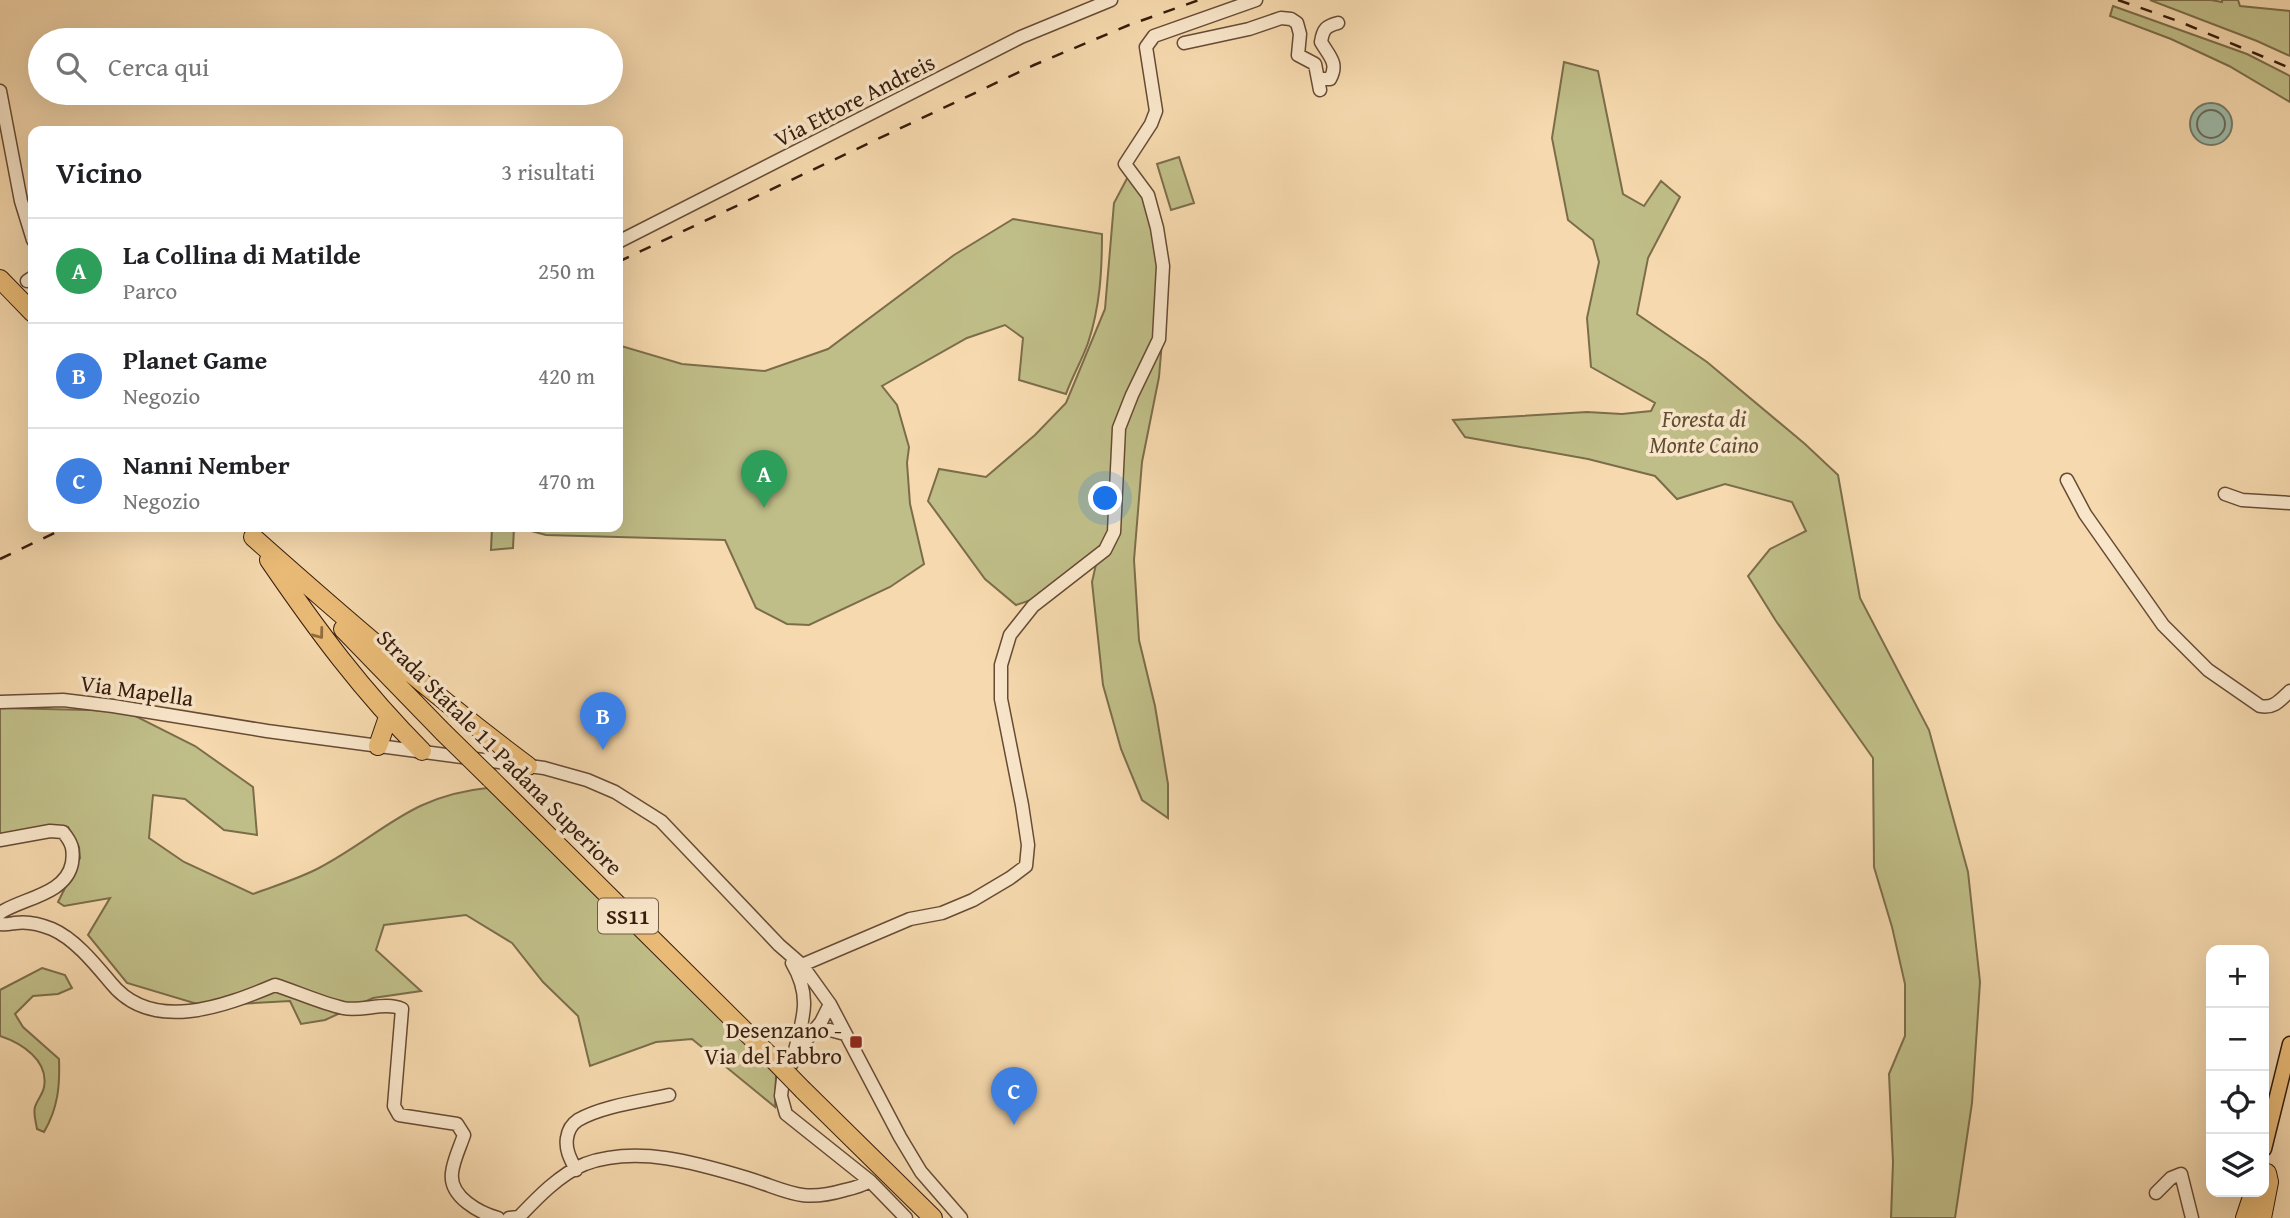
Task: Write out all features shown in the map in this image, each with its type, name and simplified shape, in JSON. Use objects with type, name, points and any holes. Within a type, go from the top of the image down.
[{"type":"highway","points":[[0,279],[28,308]]},
{"type":"highway","points":[[248,532],[320,635],[388,717],[422,751]]},
{"type":"highway","points":[[248,532],[357,629],[528,766]]},
{"type":"highway","name":"Strada Statale 11 Padana Superiore","points":[[248,532],[443,732],[933,1218]]},
{"type":"highway","points":[[378,746],[388,717]]},
{"type":"highway","points":[[2262,1218],[2266,1197]]},
{"type":"main road","points":[[2268,1134],[2290,1044]]},
{"type":"main road","points":[[2269,1162],[2290,1073]]},
{"type":"street","name":"Via Ettore Andreis","points":[[623,239],[1021,37],[1111,0]]},
{"type":"street","points":[[802,965],[909,919],[942,913],[973,900],[1026,866],[1028,845],[1001,699],[1001,665],[1010,635],[1033,606],[1105,550],[1114,532],[1119,428],[1159,339],[1163,266],[1157,228],[1148,195],[1125,164],[1151,124],[1156,111],[1146,47],[1154,36],[1256,0]]},
{"type":"street","points":[[1184,43],[1249,29],[1281,18],[1291,19],[1297,23],[1300,34],[1298,55],[1314,64],[1319,84],[1330,79],[1335,70],[1334,62],[1321,42],[1323,31],[1328,25],[1338,23]]},
{"type":"street","points":[[0,91],[21,201],[28,224]]},
{"type":"street","points":[[2067,481],[2085,514],[2163,625],[2208,670],[2260,706],[2268,708],[2277,704],[2290,691]]},
{"type":"street","points":[[2225,494],[2242,500],[2290,503]]},
{"type":"street","name":"Via Mapella","points":[[0,702],[63,700],[113,706],[267,731],[528,766],[587,780],[614,792],[662,821],[785,951]]},
{"type":"street","points":[[0,840],[50,831],[63,832],[73,844],[73,855],[71,870],[59,884],[0,913]]},
{"type":"street","points":[[0,924],[33,923],[55,930],[73,942],[127,999],[145,1008],[166,1013],[241,1000],[275,985],[344,1008],[395,1006],[402,1009],[394,1106],[399,1115],[457,1124],[464,1135],[451,1176],[458,1193],[479,1212],[498,1218]]},
{"type":"street","points":[[785,951],[802,965],[830,1004],[916,1163],[934,1189],[961,1218]]},
{"type":"street","points":[[785,951],[797,971],[806,1007],[782,1086],[781,1096],[786,1114],[870,1181],[906,1218]]},
{"type":"street","points":[[804,1018],[830,1004]]},
{"type":"street","points":[[792,1060],[830,1004]]},
{"type":"street","points":[[813,1032],[830,1030],[845,1034]]},
{"type":"street","points":[[576,1170],[566,1144],[573,1125],[580,1119],[669,1095]]},
{"type":"street","points":[[509,1218],[519,1217],[535,1200],[584,1165],[631,1154],[668,1159],[736,1175],[802,1197],[840,1192],[870,1181]]},
{"type":"street","points":[[840,1192],[852,1167]]},
{"type":"street","points":[[2156,1193],[2171,1178],[2180,1174],[2192,1218]]},
{"type":"green space","points":[[2150,0],[2238,0],[2240,6],[2290,11],[2290,56],[2257,41]]},
{"type":"green space","points":[[2113,6],[2247,54],[2290,76],[2290,102],[2229,66],[2171,39],[2110,16]]},
{"type":"green space","name":"Foresta di Monte Caino","points":[[1564,62],[1598,71],[1623,194],[1644,206],[1661,181],[1680,197],[1648,258],[1637,314],[1707,362],[1838,475],[1860,598],[1929,730],[1968,872],[1980,982],[1972,1103],[1955,1218],[1891,1218],[1893,1162],[1889,1074],[1905,1036],[1905,984],[1874,867],[1873,758],[1776,621],[1748,576],[1770,549],[1806,531],[1792,502],[1725,484],[1677,499],[1655,476],[1588,459],[1465,437],[1453,420],[1587,412],[1622,414],[1651,411],[1655,403],[1591,367],[1587,318],[1599,262],[1593,240],[1568,220],[1552,138]]},
{"type":"green space","points":[[1179,157],[1194,203],[1171,210],[1157,164]]},
{"type":"green space","points":[[1132,169],[1138,174],[1167,282],[1159,377],[1142,462],[1134,560],[1139,640],[1155,706],[1168,784],[1168,818],[1142,800],[1121,749],[1103,685],[1092,582],[1097,560],[1061,590],[1016,605],[985,579],[928,501],[939,469],[986,477],[1035,435],[1066,403],[1105,309],[1114,203]]},
{"type":"green space","points":[[1013,219],[1102,234],[1100,289],[1095,316],[1088,343],[1066,394],[1019,380],[1023,338],[1005,325],[967,338],[882,386],[897,405],[909,447],[907,463],[910,504],[924,564],[890,587],[809,625],[787,624],[756,608],[725,540],[546,535],[535,532],[623,532],[623,346],[682,364],[765,371],[828,349],[954,255]]},
{"type":"green space","points":[[492,532],[514,532],[513,548],[491,550]]},
{"type":"green space","points":[[0,708],[133,711],[133,715],[195,746],[253,787],[257,835],[224,830],[185,799],[153,795],[149,838],[184,862],[253,894],[319,868],[416,808],[460,792],[487,788],[617,910],[776,1073],[775,1107],[692,1039],[656,1042],[590,1066],[578,1016],[543,982],[512,943],[466,915],[384,925],[376,950],[421,991],[373,998],[325,1020],[301,1024],[290,1001],[204,1006],[127,983],[88,935],[110,898],[64,906],[58,902],[80,858],[79,847],[68,827],[44,826],[0,838]]},
{"type":"green space","points":[[42,968],[65,975],[72,988],[58,994],[33,996],[15,1014],[23,1027],[59,1059],[57,1097],[44,1132],[37,1129],[34,1112],[44,1087],[42,1069],[32,1054],[0,1036],[0,990]]},
{"type":"water","points":[[2211,103],[2226,109],[2232,124],[2226,139],[2211,145],[2196,139],[2190,124],[2196,109]]},
{"type":"railway","points":[[623,260],[1034,65],[1129,25],[1199,0]]},
{"type":"railway","points":[[2118,0],[2178,21],[2290,68]]},
{"type":"railway","points":[[0,559],[57,532]]},
{"type":"place","name":"La Collina di Matilde","points":[[764,508]]},
{"type":"place","name":"Planet Game","points":[[603,750]]},
{"type":"place","name":"Desenzano - Via del Fabbro","points":[[856,1042]]},
{"type":"place","name":"Nanni Nember","points":[[1014,1125]]}]
